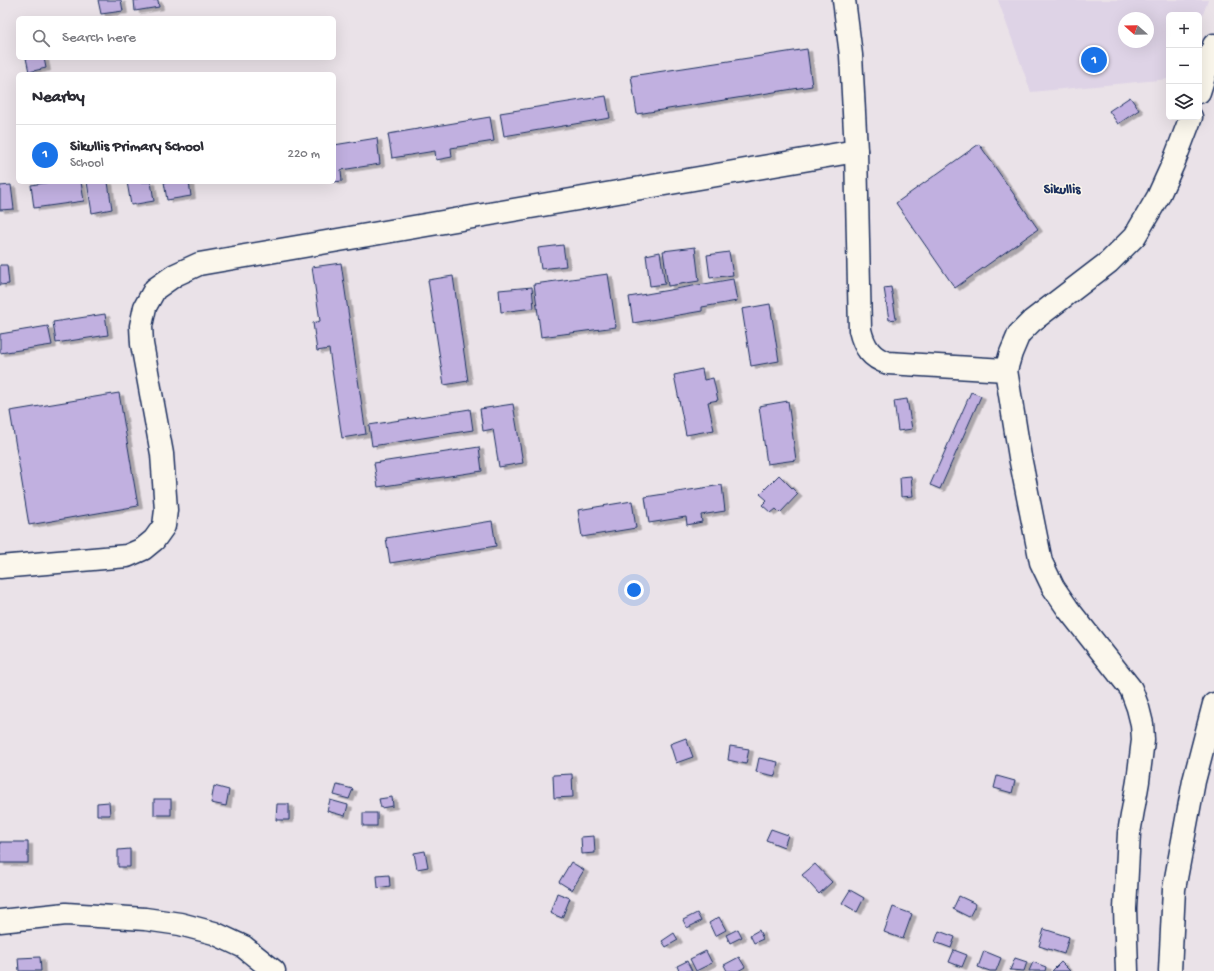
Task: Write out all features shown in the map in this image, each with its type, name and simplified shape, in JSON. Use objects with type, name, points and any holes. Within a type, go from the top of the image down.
[{"type":"street","points":[[844,0],[851,55],[856,151],[860,330],[862,341],[873,356],[888,363],[1006,370]]},
{"type":"street","points":[[1202,84],[1214,45]]},
{"type":"street","points":[[1127,971],[1125,909],[1129,833],[1143,740],[1142,724],[1131,689],[1068,609],[1053,587],[1041,562],[1020,457],[1006,370],[1010,353],[1019,334],[1032,320],[1109,262],[1135,236],[1158,197],[1173,164],[1190,120]]},
{"type":"street","points":[[0,567],[127,556],[143,549],[154,540],[164,526],[166,510],[162,454],[142,344],[141,326],[145,307],[155,289],[175,275],[199,264],[856,151]]},
{"type":"street","points":[[1170,971],[1174,889],[1194,781],[1214,704]]},
{"type":"street","points":[[0,921],[66,914],[145,919],[180,924],[214,933],[244,947],[274,971]]},
{"type":"shaded area","points":[[998,0],[1208,0],[1202,17],[1202,12],[1166,12],[1166,79],[1031,92]]},
{"type":"building","points":[[98,0],[121,0],[123,11],[101,14]]},
{"type":"building","points":[[134,0],[158,0],[159,7],[135,11]]},
{"type":"building","points":[[807,49],[812,86],[637,114],[631,76]]},
{"type":"building","points":[[26,60],[44,60],[46,68],[29,72]]},
{"type":"building","points":[[606,96],[610,118],[504,136],[500,113]]},
{"type":"building","points":[[1130,97],[1139,110],[1118,124],[1109,111]]},
{"type":"building","points":[[490,117],[494,141],[451,148],[452,157],[436,160],[435,151],[392,158],[388,134]]},
{"type":"building","points":[[377,138],[380,164],[341,170],[342,181],[336,182],[336,145]]},
{"type":"building","points":[[979,144],[1038,229],[955,288],[896,203]]},
{"type":"building","points":[[81,184],[84,201],[34,208],[31,185]]},
{"type":"building","points":[[87,184],[108,184],[112,209],[92,213]]},
{"type":"building","points":[[127,184],[151,184],[154,201],[131,205]]},
{"type":"building","points":[[164,184],[189,184],[191,196],[167,200]]},
{"type":"building","points":[[11,185],[14,209],[0,210],[0,186]]},
{"type":"building","points":[[563,245],[566,266],[541,269],[538,248]]},
{"type":"building","points":[[695,247],[699,281],[668,286],[663,251]]},
{"type":"building","points":[[660,252],[665,284],[650,286],[646,255]]},
{"type":"building","points":[[729,252],[733,275],[710,278],[707,255]]},
{"type":"building","points":[[341,263],[366,434],[342,438],[329,349],[317,351],[313,323],[320,321],[312,267]]},
{"type":"building","points":[[0,265],[7,265],[9,284],[0,285]]},
{"type":"building","points":[[608,274],[616,327],[541,337],[534,284]]},
{"type":"building","points":[[453,276],[468,381],[444,385],[428,280]]},
{"type":"building","points":[[733,279],[737,301],[702,307],[702,311],[633,323],[629,297]]},
{"type":"building","points":[[532,287],[534,308],[501,312],[499,290]]},
{"type":"building","points":[[891,287],[896,319],[889,320],[884,288]]},
{"type":"building","points":[[770,304],[779,361],[751,366],[742,309]]},
{"type":"building","points":[[105,314],[108,335],[56,343],[53,322]]},
{"type":"building","points":[[48,326],[52,345],[0,353],[0,334]]},
{"type":"building","points":[[702,369],[704,380],[713,378],[718,400],[708,402],[714,430],[686,435],[674,375]]},
{"type":"building","points":[[971,392],[981,396],[940,489],[930,485]]},
{"type":"building","points":[[119,393],[138,506],[29,525],[10,411]]},
{"type":"building","points":[[907,399],[912,429],[898,431],[894,401]]},
{"type":"building","points":[[788,401],[796,460],[767,464],[759,406]]},
{"type":"building","points":[[513,404],[523,463],[499,467],[493,429],[483,431],[480,409]]},
{"type":"building","points":[[470,409],[473,430],[372,446],[369,425]]},
{"type":"building","points":[[479,447],[482,471],[378,487],[374,463]]},
{"type":"building","points":[[779,475],[798,494],[780,513],[776,509],[771,513],[762,505],[767,500],[760,494]]},
{"type":"building","points":[[911,476],[913,496],[901,497],[900,477]]},
{"type":"building","points":[[722,485],[725,511],[701,515],[702,522],[687,525],[686,517],[649,523],[645,497]]},
{"type":"building","points":[[632,501],[636,528],[582,537],[578,510]]},
{"type":"building","points":[[492,521],[496,546],[390,563],[386,538]]},
{"type":"building","points":[[686,738],[693,757],[676,763],[670,744]]},
{"type":"building","points":[[730,746],[749,749],[746,764],[728,760]]},
{"type":"building","points":[[759,758],[778,762],[775,776],[756,772]]},
{"type":"building","points":[[572,774],[573,797],[554,798],[553,775]]},
{"type":"building","points":[[997,776],[1015,781],[1012,793],[994,788]]},
{"type":"building","points":[[337,785],[353,789],[349,799],[334,795]]},
{"type":"building","points":[[214,786],[229,790],[226,806],[211,803]]},
{"type":"building","points":[[392,797],[393,806],[381,808],[379,799]]},
{"type":"building","points":[[154,799],[171,799],[171,815],[154,815]]},
{"type":"building","points":[[330,800],[348,805],[345,816],[327,811]]},
{"type":"building","points":[[109,802],[110,815],[97,815],[97,803]]},
{"type":"building","points":[[277,804],[289,804],[289,820],[276,820]]},
{"type":"building","points":[[363,813],[377,813],[377,826],[363,826]]},
{"type":"building","points":[[771,829],[788,835],[784,847],[766,840]]},
{"type":"building","points":[[594,836],[595,853],[582,854],[581,837]]},
{"type":"building","points":[[0,842],[28,842],[28,863],[0,863]]},
{"type":"building","points":[[130,849],[130,867],[118,867],[118,850]]},
{"type":"building","points":[[425,851],[428,867],[417,869],[414,853]]},
{"type":"building","points":[[571,862],[584,870],[572,890],[559,882]]},
{"type":"building","points":[[815,864],[832,882],[819,894],[802,875]]},
{"type":"building","points":[[389,875],[390,886],[378,888],[377,876]]},
{"type":"building","points":[[850,890],[864,898],[857,912],[842,903]]},
{"type":"building","points":[[557,893],[570,898],[562,918],[550,913]]},
{"type":"building","points":[[959,896],[976,904],[969,917],[953,909]]},
{"type":"building","points":[[893,907],[912,914],[903,939],[884,932]]},
{"type":"building","points":[[697,913],[701,921],[687,928],[683,920]]},
{"type":"building","points":[[719,917],[726,930],[715,936],[709,923]]},
{"type":"building","points":[[738,929],[742,937],[730,943],[726,935]]},
{"type":"building","points":[[1044,929],[1069,937],[1064,954],[1039,946]]},
{"type":"building","points":[[759,930],[763,939],[754,943],[750,935]]},
{"type":"building","points":[[939,931],[955,937],[951,948],[935,942]]},
{"type":"building","points":[[674,933],[678,940],[666,947],[662,941]]},
{"type":"building","points":[[954,950],[967,955],[962,967],[949,962]]},
{"type":"building","points":[[706,951],[712,963],[696,971],[690,959]]},
{"type":"building","points":[[984,951],[1001,958],[996,971],[990,971],[978,967]]},
{"type":"building","points":[[40,957],[41,971],[19,971],[18,958]]},
{"type":"building","points":[[739,957],[745,967],[738,971],[727,971],[724,965]]},
{"type":"building","points":[[1015,958],[1027,962],[1024,971],[1010,970]]},
{"type":"building","points":[[687,961],[692,971],[679,971],[677,966]]},
{"type":"building","points":[[1033,962],[1046,967],[1045,971],[1029,971]]},
{"type":"building","points":[[1061,962],[1070,971],[1052,971]]},
{"type":"place","name":"Sikullis Primary School","points":[[1094,60]]},
{"type":"district","name":"Sikullis","points":[[1062,188]]}]
